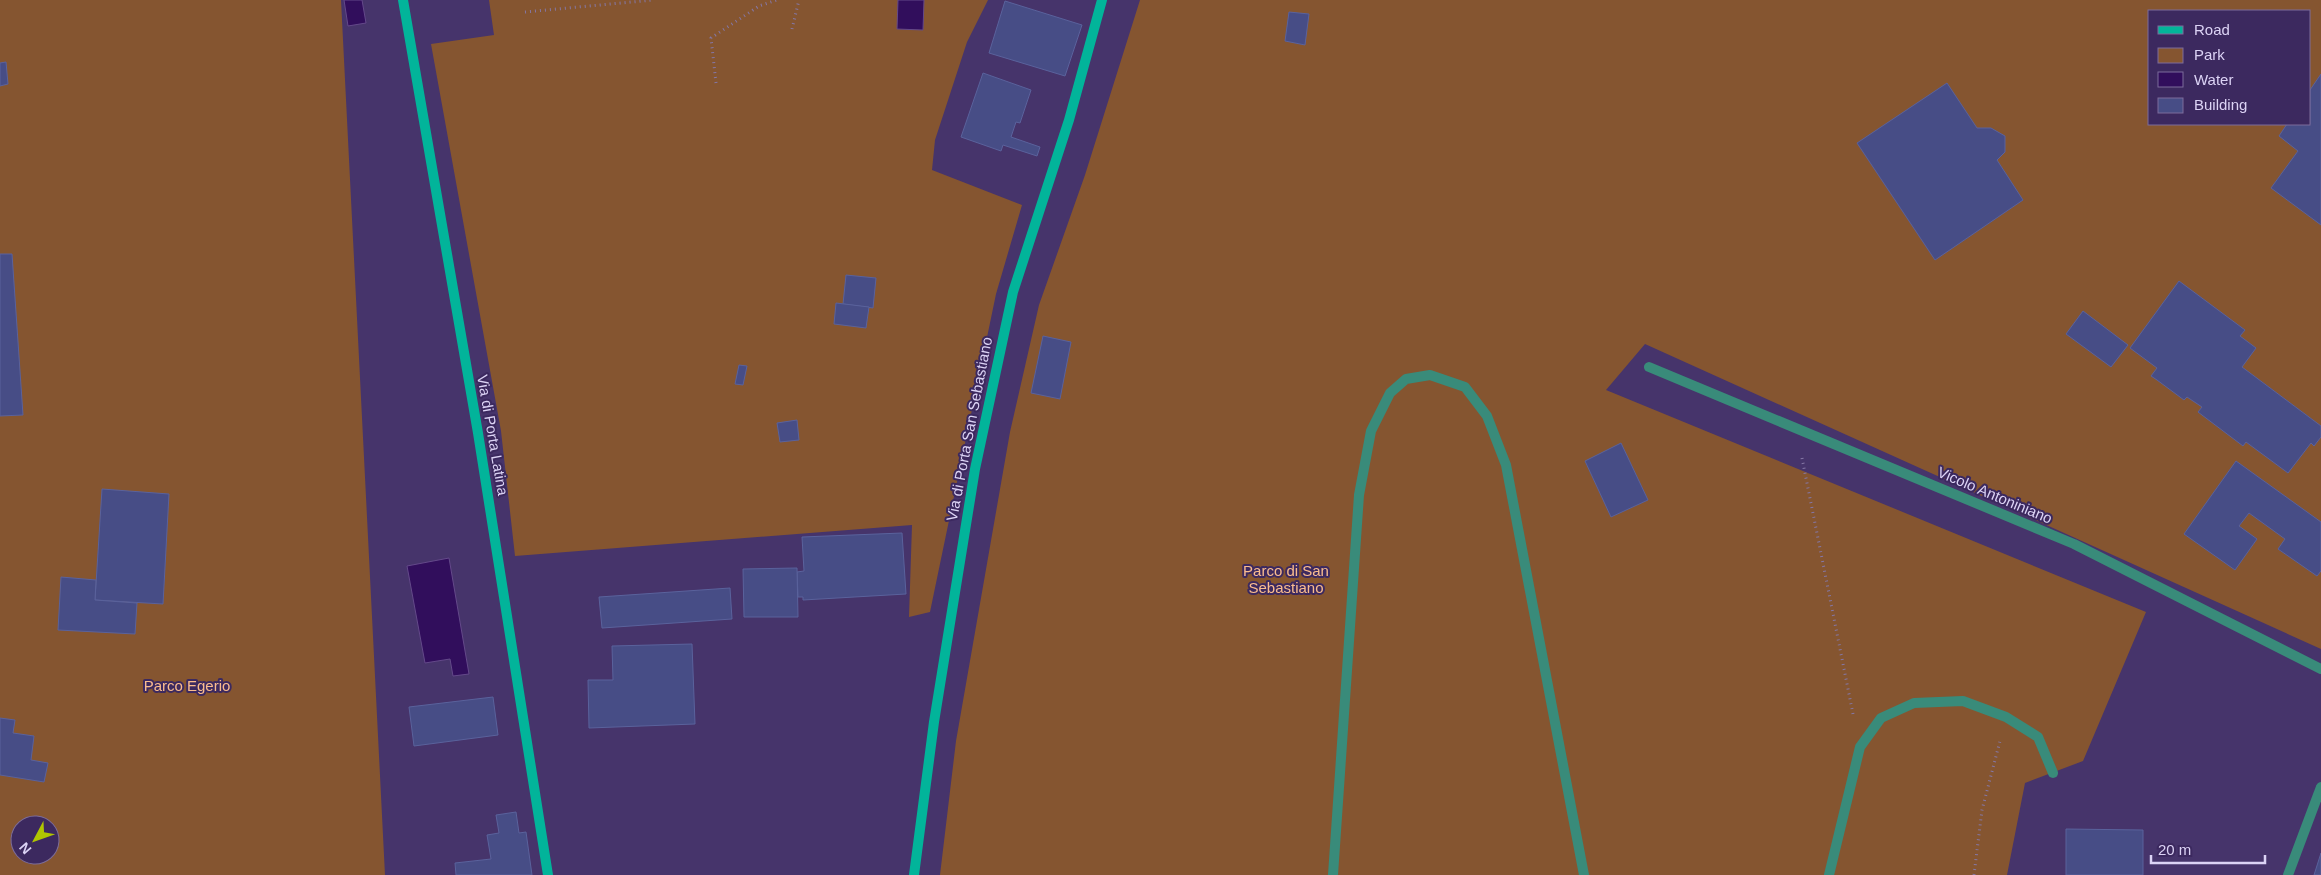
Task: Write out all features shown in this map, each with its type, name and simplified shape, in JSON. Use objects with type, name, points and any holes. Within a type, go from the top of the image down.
[{"type":"street","name":"Via di Porta Latina","points":[[403,0],[478,433],[548,875]]},
{"type":"street","name":"Via di Porta San Sebastiano","points":[[914,875],[934,722],[976,460],[1013,292],[1069,120],[1102,0]]},
{"type":"street","name":"Vicolo Antoniniano","points":[[1649,367],[2074,544],[2321,669]]},
{"type":"street","points":[[1333,875],[1360,495],[1371,431],[1390,393],[1406,379],[1430,375],[1465,387],[1488,416],[1506,465],[1584,875]]},
{"type":"street","points":[[1829,875],[1860,748],[1881,718],[1914,703],[1963,701],[2006,717],[2038,737],[2053,772]]},
{"type":"street","points":[[2288,875],[2321,787]]},
{"type":"path","points":[[525,12],[653,0]]},
{"type":"path","points":[[716,83],[711,38],[759,6],[777,0]]},
{"type":"path","points":[[792,30],[800,0]]},
{"type":"path","points":[[1796,428],[1860,748]]},
{"type":"path","points":[[1974,875],[1982,810],[2006,717]]},
{"type":"green space","name":"Parco Egerio","points":[[0,0],[341,0],[385,875],[0,875]]},
{"type":"green space","points":[[489,0],[988,0],[967,42],[935,140],[932,170],[1022,205],[996,294],[930,612],[909,617],[912,525],[515,556],[501,431],[431,44],[494,35]]},
{"type":"green space","name":"Parco di San Sebastiano","points":[[1140,0],[2321,0],[2321,649],[1645,344],[1606,390],[2146,612],[2083,761],[2025,783],[2007,875],[940,875],[956,741],[1010,432],[1039,305],[1085,175]]},
{"type":"water","points":[[344,0],[362,0],[366,23],[348,26]]},
{"type":"water","points":[[898,0],[924,0],[923,30],[897,29]]},
{"type":"water","points":[[449,558],[469,674],[453,676],[450,659],[425,663],[407,566]]},
{"type":"building","points":[[1005,1],[1082,25],[1065,76],[989,53]]},
{"type":"building","points":[[1289,12],[1309,14],[1305,45],[1285,41]]},
{"type":"building","points":[[6,62],[8,84],[0,86],[0,63]]},
{"type":"building","points":[[983,73],[1031,90],[1020,123],[1016,122],[1011,137],[1040,147],[1037,156],[1003,145],[1001,151],[961,137]]},
{"type":"building","points":[[2321,74],[2321,225],[2271,188],[2298,151],[2279,136],[2286,125],[2311,125],[2311,89]]},
{"type":"building","points":[[1947,83],[1977,128],[1991,128],[2005,136],[2005,152],[1997,160],[2023,200],[1935,260],[1857,143]]},
{"type":"building","points":[[0,254],[12,254],[23,415],[0,416]]},
{"type":"building","points":[[846,275],[876,278],[873,308],[843,304]]},
{"type":"building","points":[[2179,281],[2245,330],[2240,336],[2256,348],[2242,367],[2321,426],[2321,437],[2314,446],[2311,443],[2288,473],[2246,442],[2243,446],[2198,412],[2202,407],[2187,397],[2184,400],[2151,376],[2157,368],[2130,348]]},
{"type":"building","points":[[836,303],[869,307],[866,328],[834,324]]},
{"type":"building","points":[[2083,311],[2128,345],[2111,367],[2066,334]]},
{"type":"building","points":[[1043,336],[1071,342],[1060,399],[1031,393]]},
{"type":"building","points":[[739,365],[747,366],[743,385],[735,384]]},
{"type":"building","points":[[797,420],[799,440],[780,442],[777,423]]},
{"type":"building","points":[[1621,443],[1648,500],[1611,517],[1585,461]]},
{"type":"building","points":[[2236,461],[2321,522],[2321,571],[2317,576],[2278,549],[2285,539],[2249,513],[2239,526],[2257,539],[2235,570],[2184,534]]},
{"type":"building","points":[[102,489],[169,494],[163,604],[95,600]]},
{"type":"building","points":[[902,533],[906,594],[803,600],[803,597],[798,597],[797,572],[804,571],[802,537]]},
{"type":"building","points":[[797,568],[798,617],[744,617],[743,569]]},
{"type":"building","points":[[61,577],[96,580],[95,600],[137,603],[135,634],[58,630]]},
{"type":"building","points":[[730,588],[732,619],[602,628],[599,597]]},
{"type":"building","points":[[692,644],[695,724],[589,728],[588,680],[613,680],[612,646]]},
{"type":"building","points":[[493,697],[498,735],[414,746],[409,707]]},
{"type":"building","points":[[0,718],[15,720],[13,733],[34,736],[31,760],[48,763],[44,782],[0,775]]},
{"type":"building","points":[[516,812],[519,833],[526,832],[532,875],[456,875],[455,863],[491,859],[487,835],[499,833],[496,815]]},
{"type":"building","points":[[2066,829],[2143,830],[2143,875],[2066,875]]},
{"type":"building","points":[[2321,853],[2321,875],[2314,875]]}]
